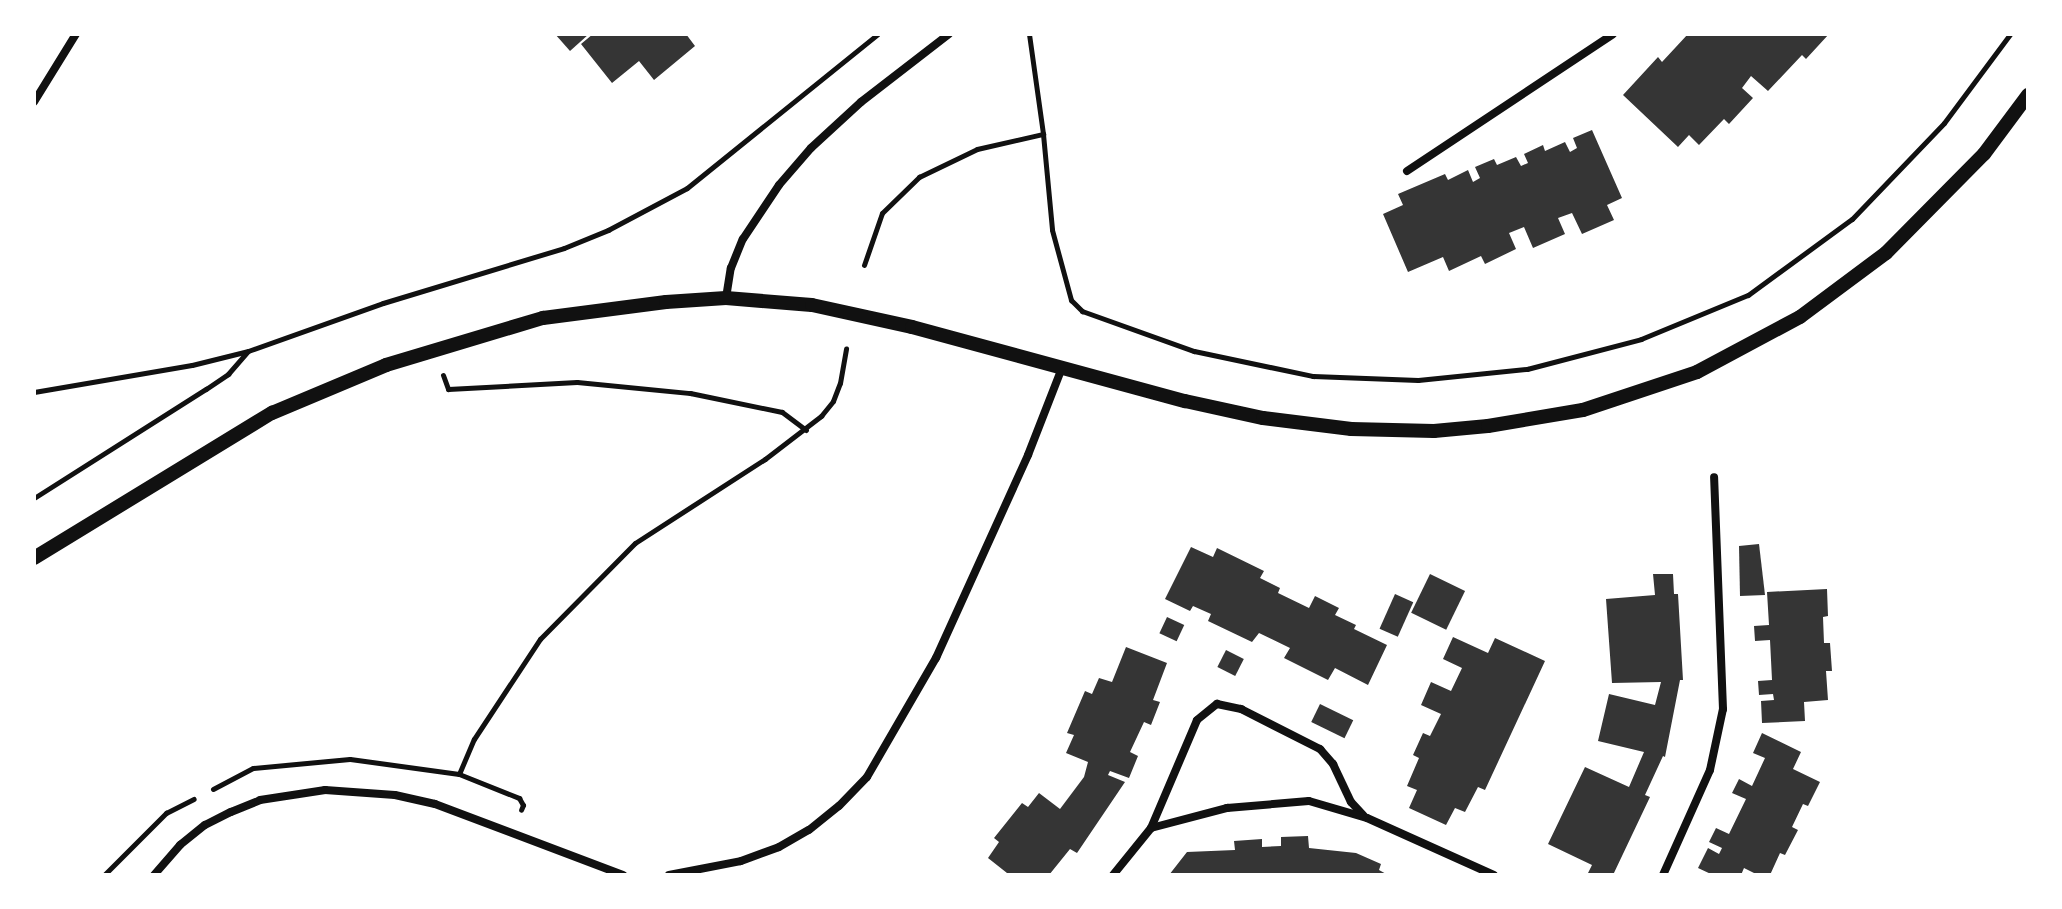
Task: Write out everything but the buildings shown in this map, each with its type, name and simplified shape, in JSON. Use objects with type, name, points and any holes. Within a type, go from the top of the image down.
[{"type":"street","points":[[34,102],[76,34]]},
{"type":"street","points":[[726,298],[731,268],[743,239],[779,185],[811,148],[861,102],[949,34]]},
{"type":"street","points":[[1407,171],[1613,34]]},
{"type":"street","points":[[34,558],[272,413],[433,348],[543,318],[726,298],[812,305],[912,327],[1263,418],[1351,429],[1461,429],[1583,410],[1697,372],[1800,317],[1886,253],[1984,154],[2028,95]]},
{"type":"street","points":[[669,875],[741,861],[779,847],[809,830],[839,806],[867,777],[936,658],[1028,455],[1062,368]]},
{"type":"street","points":[[1663,875],[1710,770],[1723,709],[1714,477]]},
{"type":"street","points":[[1113,875],[1151,828],[1197,720],[1217,704],[1253,714],[1320,749],[1333,764],[1351,802],[1367,818]]},
{"type":"street","points":[[154,875],[180,845],[205,825],[260,800],[314,791],[357,791],[435,804],[623,875]]},
{"type":"street","points":[[1151,828],[1227,808],[1309,801],[1367,818],[1494,875]]},
{"type":"path","points":[[34,392],[192,365],[248,351],[383,303],[564,248],[650,211],[718,164],[878,34]]},
{"type":"path","points":[[1029,34],[1052,230],[1071,300],[1082,311],[1194,351],[1313,376],[1418,380],[1527,369],[1641,339],[1748,295],[1852,219],[1944,123],[2010,34]]},
{"type":"path","points":[[864,265],[882,213],[919,177],[977,149],[1043,134]]},
{"type":"path","points":[[433,348],[448,389],[577,382],[625,385],[690,393],[782,412],[806,430]]},
{"type":"path","points":[[511,833],[523,805],[519,798],[459,774],[474,739],[540,639],[635,543],[806,430],[833,401],[846,349]]},
{"type":"path","points":[[34,498],[228,374],[248,351]]}]
